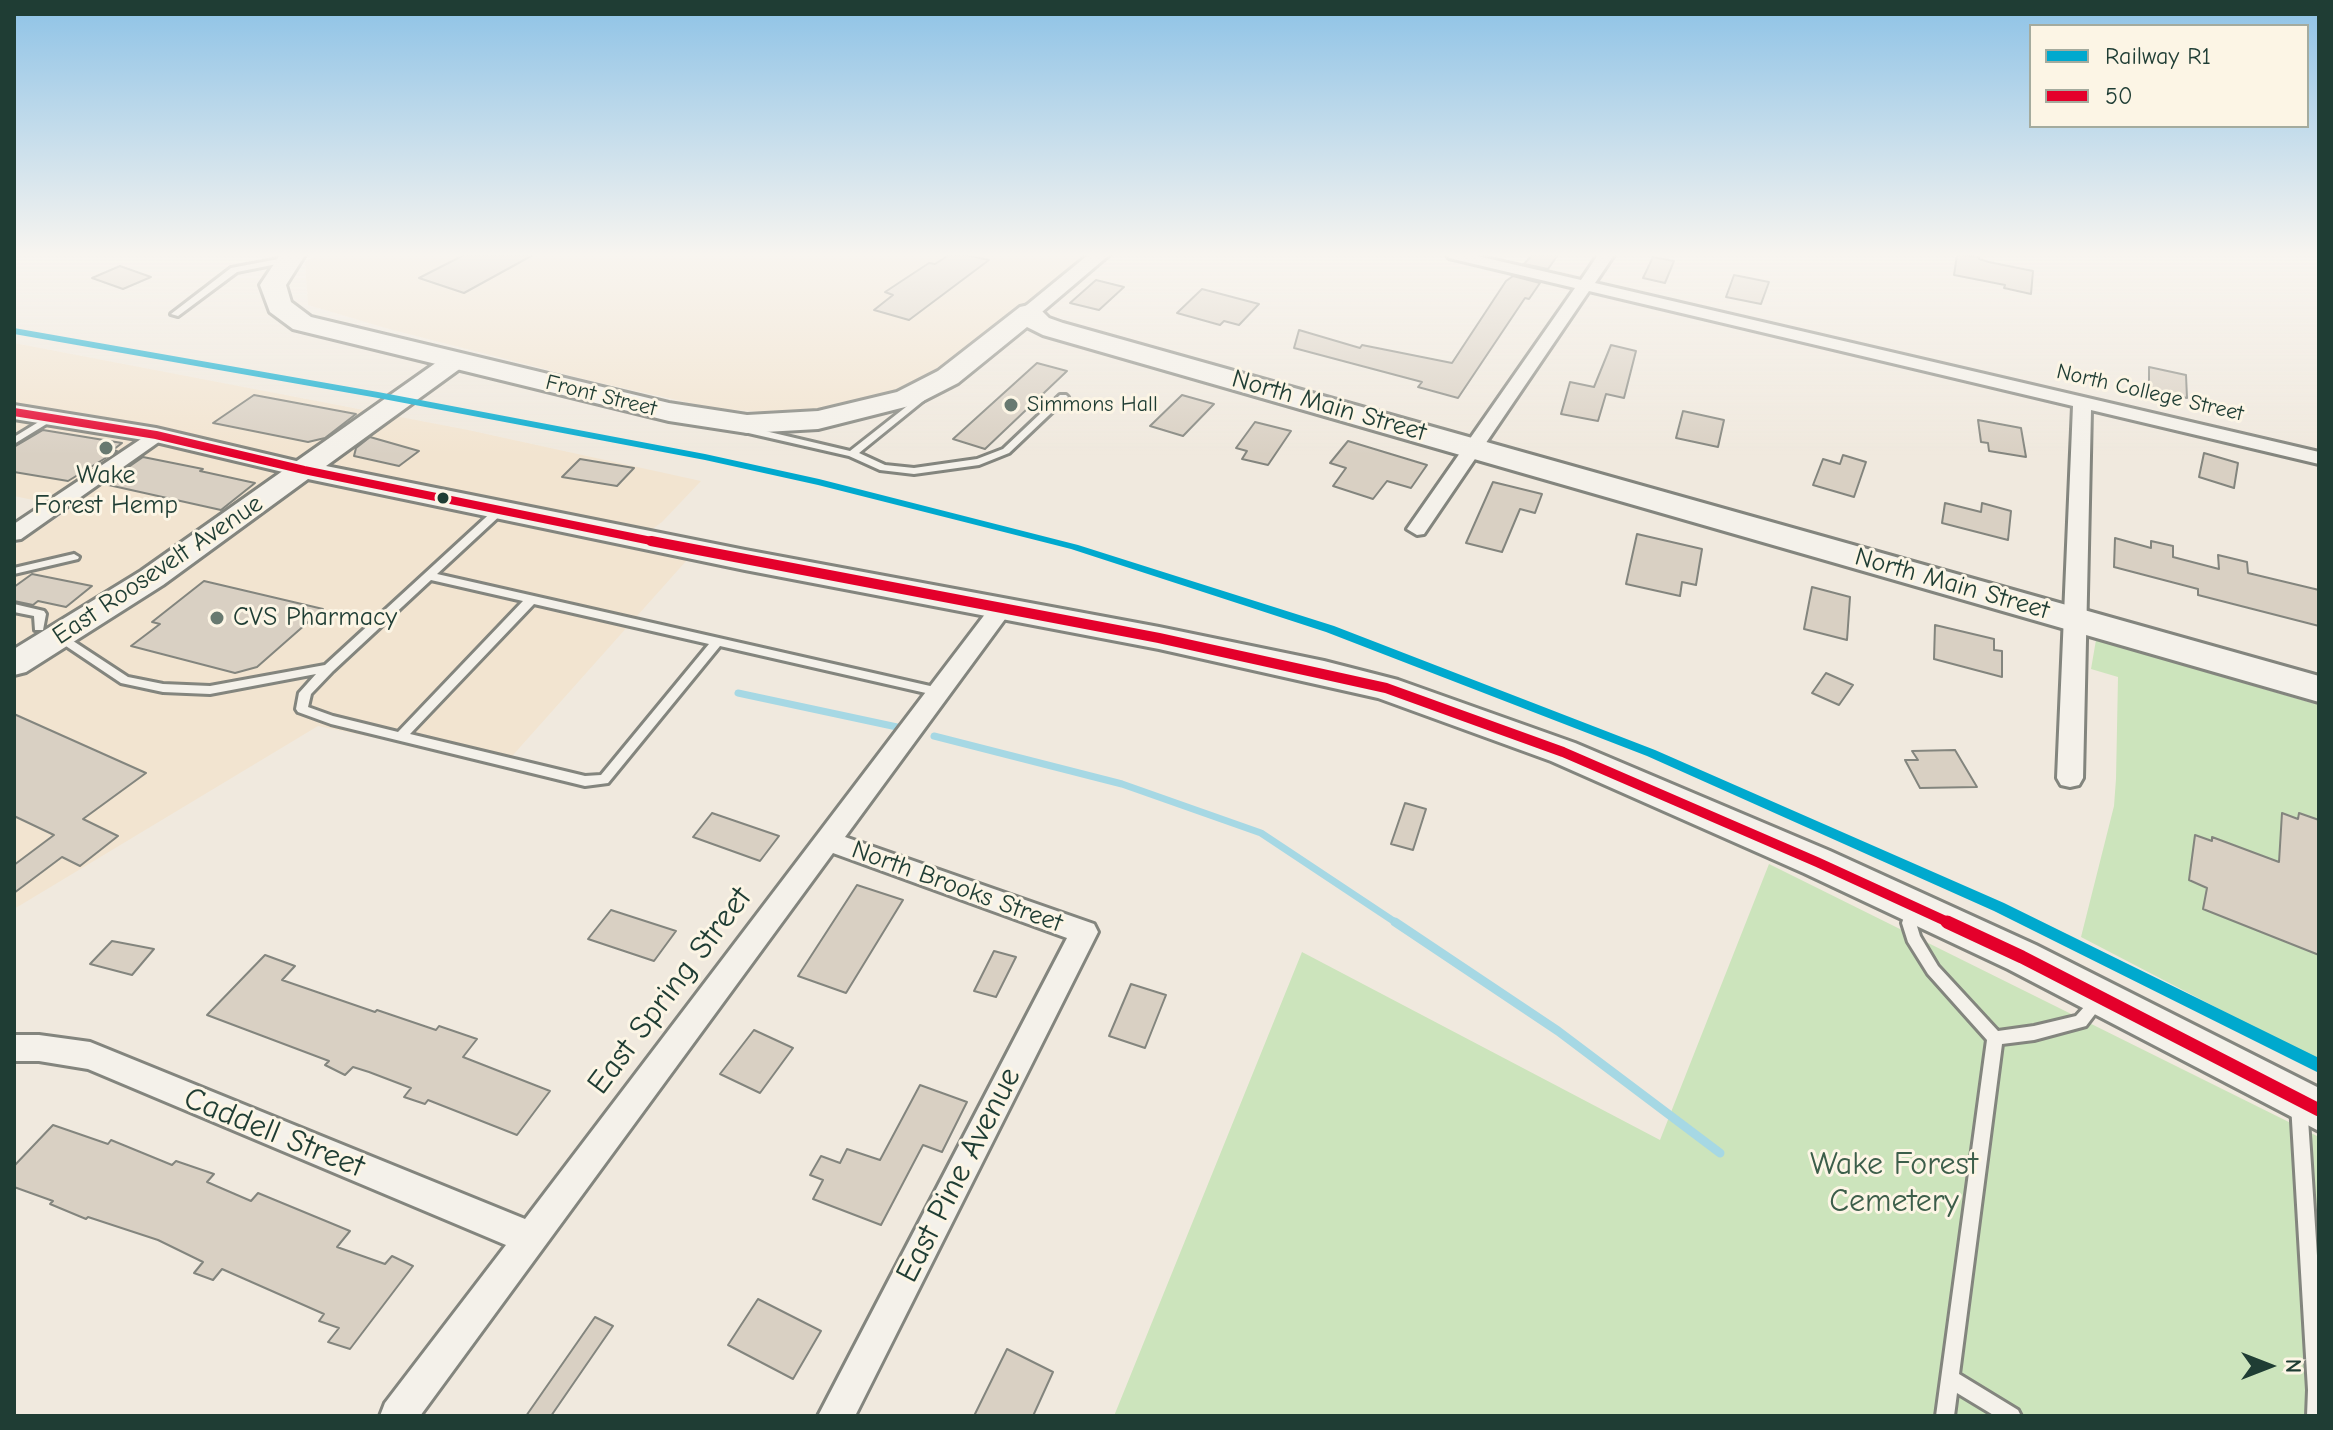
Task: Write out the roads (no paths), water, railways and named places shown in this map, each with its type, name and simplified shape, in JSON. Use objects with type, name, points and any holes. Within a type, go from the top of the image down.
[{"type":"main road","name":"Front Street","points":[[300,322],[705,420],[771,424],[841,417],[907,398],[948,377],[1018,322]]},
{"type":"main road","name":"North Main Street","points":[[1037,322],[1053,329],[1480,440],[2074,608],[2319,666]]},
{"type":"main road","name":"East Roosevelt Avenue","points":[[14,664],[50,632],[152,578],[456,360]]},
{"type":"main road","points":[[304,470],[1000,610],[1159,638],[1324,672],[1398,692],[1563,752],[1914,906],[2100,997],[2309,1105]]},
{"type":"main road","name":"North Main Street","points":[[2074,608],[2319,689]]},
{"type":"street","points":[[1417,529],[1561,322]]},
{"type":"street","name":"North College Street","points":[[1739,322],[2319,458]]},
{"type":"street","points":[[2070,778],[2082,401]]},
{"type":"street","points":[[14,412],[156,435],[304,470]]},
{"type":"street","points":[[14,534],[156,435]]},
{"type":"street","name":"East Spring Street","points":[[398,1416],[1000,610]]},
{"type":"street","name":"North Brooks Street","points":[[828,841],[1083,934]]},
{"type":"street","name":"East Pine Avenue","points":[[836,1416],[1083,934]]},
{"type":"street","name":"Caddell Street","points":[[14,1048],[39,1048],[90,1056],[530,1238]]},
{"type":"lane","points":[[852,454],[948,377]]},
{"type":"lane","points":[[705,420],[852,454],[894,470],[936,469],[979,462],[1006,451],[1063,397]]},
{"type":"lane","points":[[14,441],[50,418]]},
{"type":"lane","points":[[500,510],[329,668],[305,693],[302,709],[331,720],[585,781],[604,780],[717,642]]},
{"type":"lane","points":[[14,571],[74,557]]},
{"type":"lane","points":[[428,576],[939,692]]},
{"type":"lane","points":[[400,737],[531,600]]},
{"type":"lane","points":[[14,608],[40,614],[50,632],[125,680],[163,688],[210,690],[329,668]]},
{"type":"lane","points":[[1914,906],[1909,923],[1913,938],[1933,970],[1995,1038],[1945,1416]]},
{"type":"lane","points":[[1995,1038],[2034,1033],[2081,1021],[2100,997]]},
{"type":"lane","points":[[2309,1105],[2316,1416]]},
{"type":"lane","points":[[1950,1379],[2012,1416]]},
{"type":"waterway","points":[[738,693],[897,727]]},
{"type":"waterway","points":[[934,736],[1122,784],[1261,833],[1397,923]]},
{"type":"waterway","points":[[1397,923],[1558,1031],[1720,1153]]},
{"type":"rail line","name":"R1","points":[[14,331],[705,457],[819,482],[1074,547],[1330,629],[1651,753],[1999,907],[2319,1066]]},
{"type":"place","name":"Simmons Hall","points":[[1011,405]]},
{"type":"place","name":"Wake Forest Hemp","points":[[106,448]]},
{"type":"place","name":"CVS Pharmacy","points":[[217,618]]},
{"type":"park label","name":"Wake Forest Cemetery","points":[[1894,1184]]}]
